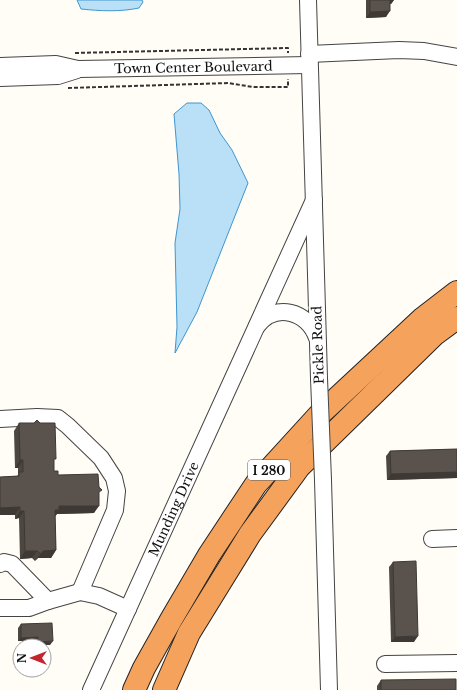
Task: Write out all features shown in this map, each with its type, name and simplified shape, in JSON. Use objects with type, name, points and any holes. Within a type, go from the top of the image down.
[{"type":"highway","name":"I 280","points":[[134,690],[144,668],[209,555],[256,484],[320,414],[422,319],[457,292]]},
{"type":"highway","name":"I 280","points":[[164,690],[189,633],[250,534],[299,467],[435,334],[457,318]]},
{"type":"street","name":"Pickle Road","points":[[308,0],[329,690]]},
{"type":"street","name":"Town Center Boulevard","points":[[0,66],[56,64],[78,69],[309,59],[405,50],[424,51],[457,57]]},
{"type":"street","name":"Town Center Boulevard","points":[[0,78],[58,76],[78,69]]},
{"type":"street","name":"Munding Drive","points":[[91,690],[314,200]]},
{"type":"street","name":"Munding Drive","points":[[256,328],[262,320],[271,314],[284,312],[291,313],[304,317],[309,322],[318,341]]},
{"type":"street","points":[[0,419],[37,417],[58,418],[101,458],[114,478],[117,491],[116,510],[80,592]]},
{"type":"street","points":[[432,538],[457,538]]},
{"type":"street","points":[[0,552],[6,564],[48,601]]},
{"type":"street","points":[[0,608],[28,608],[80,592],[99,596],[128,609]]},
{"type":"street","points":[[385,664],[457,662]]},
{"type":"water","points":[[77,0],[142,0],[143,2],[139,8],[103,11],[81,9]]},
{"type":"water","points":[[187,103],[201,103],[209,110],[220,133],[232,150],[248,183],[197,312],[175,353],[177,327],[175,243],[180,209],[179,174],[174,114]]},
{"type":"building","points":[[370,0],[390,0],[390,11],[370,12]]},
{"type":"building","points":[[37,420],[40,423],[55,423],[56,459],[54,459],[54,471],[58,471],[58,475],[98,474],[99,487],[102,490],[99,492],[99,506],[59,506],[59,510],[55,510],[56,550],[43,551],[41,554],[37,551],[25,551],[24,511],[20,511],[20,507],[0,508],[0,477],[19,476],[19,472],[23,472],[23,460],[20,460],[19,423],[34,423]]},
{"type":"building","points":[[457,449],[457,472],[391,474],[390,451]]},
{"type":"building","points":[[416,561],[418,636],[395,637],[393,562]]},
{"type":"building","points":[[52,623],[53,641],[52,638],[21,638],[21,624]]},
{"type":"building","points":[[456,679],[456,690],[381,690],[381,680]]}]
